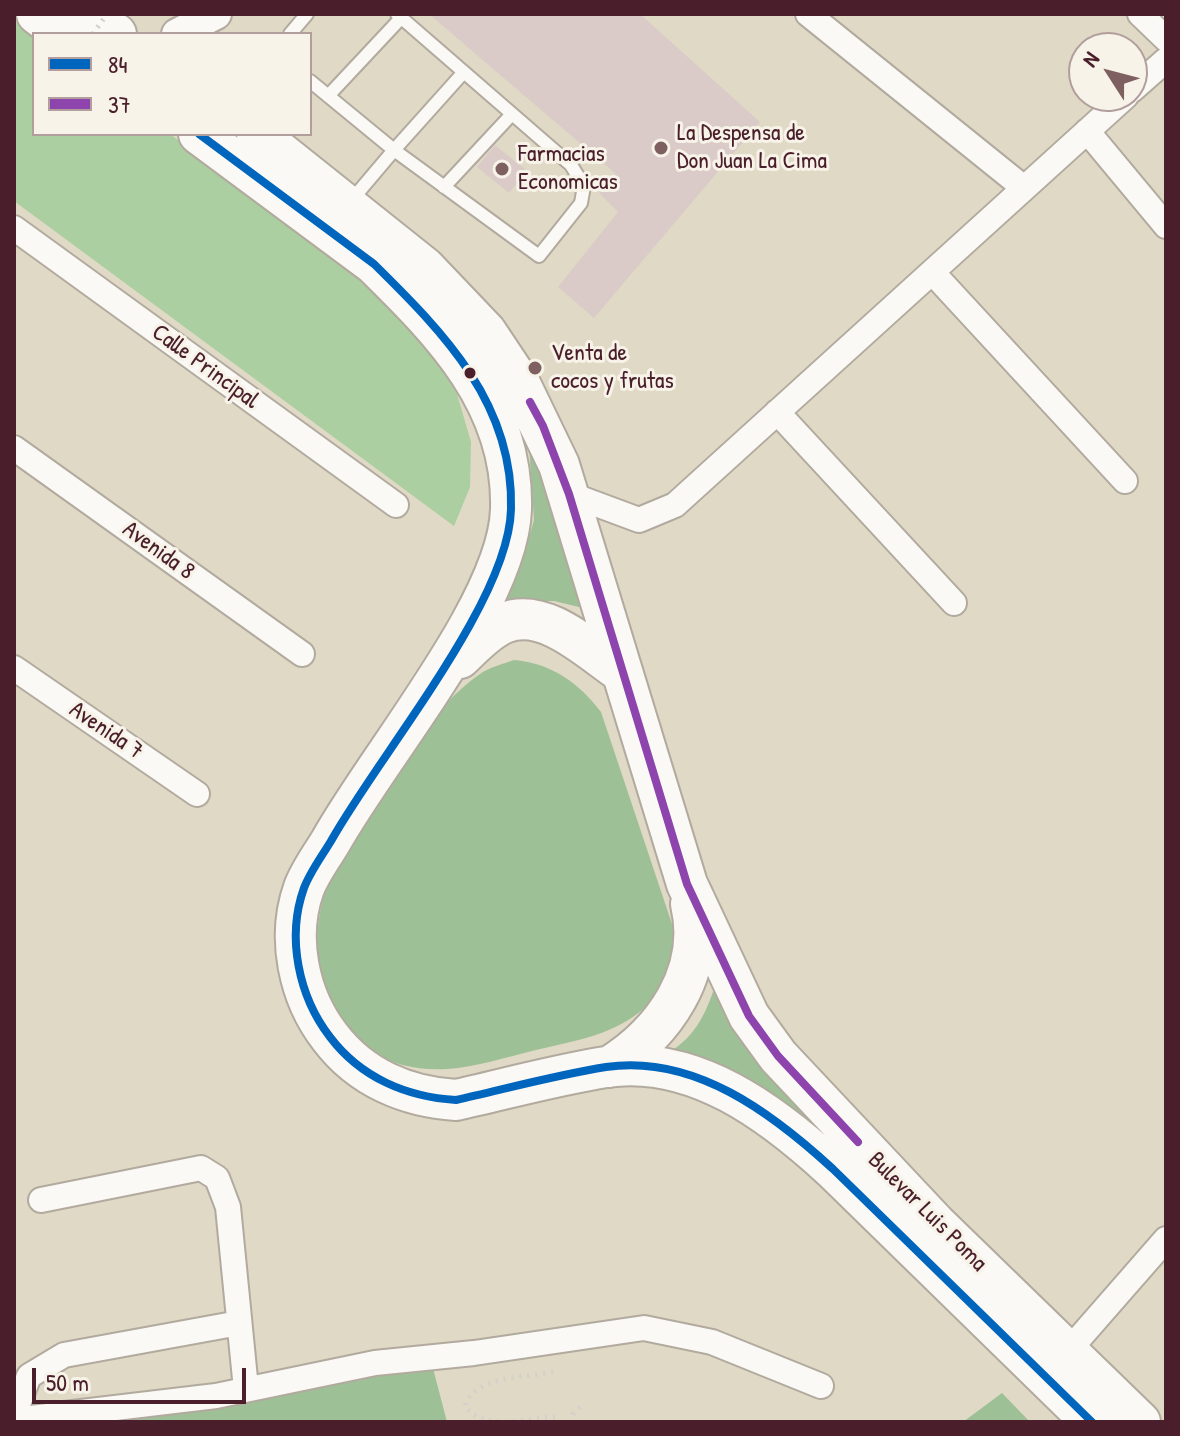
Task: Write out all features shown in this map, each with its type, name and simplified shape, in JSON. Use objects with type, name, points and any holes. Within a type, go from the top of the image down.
[{"type":"highway","points":[[37,14],[61,32]]},
{"type":"highway","points":[[87,14],[113,32]]},
{"type":"highway","points":[[202,136],[374,264],[461,360],[499,423],[507,452],[511,509],[508,533],[481,605],[430,686]]},
{"type":"highway","name":"Bulevar Luis Poma","points":[[260,136],[425,268],[486,332],[543,426],[569,494],[620,671],[687,884],[749,1016],[778,1056],[935,1223],[1140,1422]]},
{"type":"highway","points":[[430,686],[500,624],[517,619],[559,630],[620,671]]},
{"type":"highway","name":"Bulevar Luis Poma","points":[[430,686],[359,792],[304,887],[298,914],[300,972],[310,1002],[324,1029],[356,1064],[380,1080],[417,1096],[456,1100],[609,1067],[675,1070],[721,1088],[756,1107],[833,1169],[1092,1422]]},
{"type":"highway","points":[[609,1067],[652,1035],[682,990],[694,937],[687,884]]},
{"type":"highway","points":[[1004,1339],[1050,1359],[1069,1350]]},
{"type":"street","points":[[808,14],[1024,188]]},
{"type":"street","points":[[1140,14],[1166,39]]},
{"type":"street","points":[[183,32],[213,22]]},
{"type":"street","points":[[1148,76],[1166,60]]},
{"type":"street","points":[[569,494],[639,520],[675,505],[1108,112]]},
{"type":"street","points":[[1087,131],[1166,226]]},
{"type":"street","name":"Calle Principal","points":[[14,228],[396,505]]},
{"type":"street","points":[[932,272],[1125,481]]},
{"type":"street","points":[[777,412],[954,603]]},
{"type":"street","name":"Avenida 8","points":[[14,448],[302,654]]},
{"type":"street","name":"Avenida 7","points":[[14,668],[197,794]]},
{"type":"street","points":[[41,1200],[201,1168],[217,1178],[228,1207],[246,1389]]},
{"type":"street","points":[[1069,1350],[1166,1239]]},
{"type":"street","points":[[239,1323],[64,1355],[29,1376],[14,1417],[246,1389],[375,1363],[474,1353],[644,1328],[712,1342],[821,1386]]},
{"type":"lane","points":[[292,32],[307,14]]},
{"type":"lane","points":[[312,83],[328,96],[394,150],[539,256],[581,203],[584,186],[571,165],[399,16],[328,96]]},
{"type":"lane","points":[[348,204],[463,73]]},
{"type":"lane","points":[[444,187],[512,114]]},
{"type":"path","points":[[94,32],[107,14]]},
{"type":"path","points":[[553,1372],[481,1386],[469,1394],[465,1405],[471,1415],[484,1421],[555,1417],[556,1422]]},
{"type":"path","points":[[575,1422],[573,1414],[584,1403]]},
{"type":"green space","points":[[14,20],[32,34],[32,136],[173,136],[361,278],[436,356],[457,394],[471,442],[470,487],[454,526],[14,201]]},
{"type":"green space","points":[[529,445],[556,513],[583,608],[554,601],[500,601],[523,558],[534,520]]},
{"type":"green space","points":[[514,660],[540,665],[563,676],[601,712],[672,924],[671,969],[659,993],[646,1006],[618,1026],[603,1032],[469,1066],[447,1069],[410,1067],[378,1055],[353,1037],[335,1013],[323,984],[317,952],[319,918],[328,883],[340,859],[430,722],[445,704],[480,674]]},
{"type":"green space","points":[[717,980],[831,1140],[756,1084],[716,1065],[668,1053],[694,1031]]},
{"type":"green space","points":[[430,1357],[447,1422],[72,1422]]},
{"type":"green space","points":[[1002,1393],[1030,1422],[963,1422]]},
{"type":"building","name":"La Despensa de Don Juan La Cima","points":[[429,14],[640,14],[760,122],[594,318],[558,287],[618,212],[599,193],[616,174]]},
{"type":"building","name":"Farmacias Economicas","points":[[495,145],[527,171],[509,193],[477,167]]},
{"type":"transit line","name":"84","points":[[202,136],[374,264],[425,317],[470,373],[487,404],[501,436],[509,471],[511,509],[505,546],[489,588],[438,678],[352,806],[304,888],[296,927],[299,966],[310,1004],[330,1037],[356,1064],[386,1083],[438,1098],[456,1100],[587,1070],[639,1065],[670,1070],[730,1092],[784,1128],[833,1169],[1092,1422]]},
{"type":"transit line","name":"37","points":[[530,402],[543,426],[569,494],[687,884],[749,1016],[778,1056],[858,1142]]},
{"type":"place","name":"La Despensa de Don Juan La Cima","points":[[661,148]]},
{"type":"place","name":"Farmacias Economicas","points":[[502,169]]},
{"type":"place","name":"Venta de cocos y frutas","points":[[535,368]]}]
